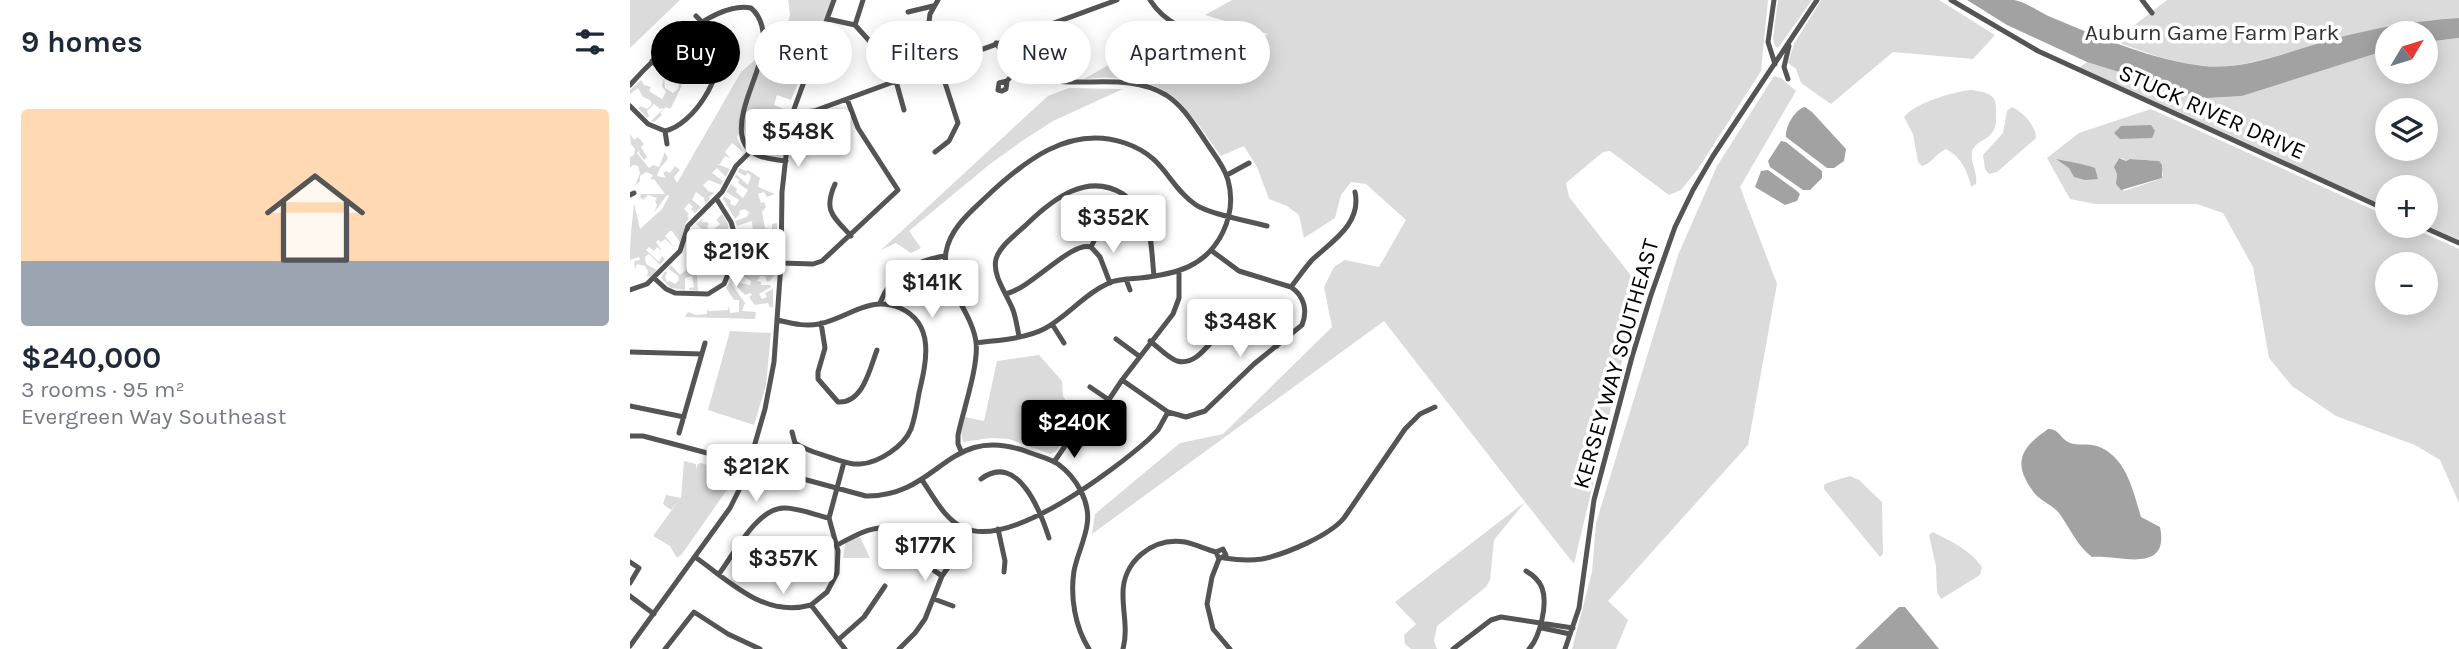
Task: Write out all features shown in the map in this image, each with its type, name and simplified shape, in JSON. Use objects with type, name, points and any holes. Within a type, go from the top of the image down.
[{"type":"street","points":[[731,0],[750,3],[764,36],[763,52],[742,127],[742,137],[751,151],[766,158],[786,160]]},
{"type":"street","points":[[630,646],[736,499],[749,465],[771,383],[781,263],[781,213],[792,113],[834,0]]},
{"type":"street","points":[[855,25],[863,0]]},
{"type":"street","points":[[930,21],[933,6],[938,0]]},
{"type":"street","points":[[983,48],[1104,2],[1117,0]]},
{"type":"street","points":[[1150,0],[1169,21]]},
{"type":"street","points":[[1774,0],[1768,42],[1775,64]]},
{"type":"street","name":"KERSEY WAY SOUTHEAST","points":[[1565,649],[1579,608],[1594,500],[1632,356],[1671,237],[1706,167],[1816,0]]},
{"type":"street","name":"STUCK RIVER DRIVE","points":[[1951,0],[2038,51],[2375,205]]},
{"type":"street","points":[[2142,0],[2152,13]]},
{"type":"street","points":[[908,12],[933,6]]},
{"type":"street","points":[[690,21],[706,8]]},
{"type":"street","points":[[630,106],[648,124],[665,131],[689,119],[717,72],[719,59],[712,33],[696,16]]},
{"type":"street","points":[[828,19],[855,25],[866,37]]},
{"type":"street","points":[[1788,79],[1784,61],[1793,37]]},
{"type":"street","points":[[630,85],[651,62]]},
{"type":"street","points":[[976,343],[1038,332],[1110,283],[1179,272],[1212,251],[1222,234],[1229,215],[1230,190],[1227,175],[1189,117],[1172,99],[1154,89],[1119,82],[1091,82]]},
{"type":"street","points":[[792,113],[814,111],[888,84]]},
{"type":"street","points":[[897,84],[904,110]]},
{"type":"street","points":[[935,152],[949,141],[958,123],[945,84]]},
{"type":"street","points":[[781,263],[818,263],[851,236],[898,190],[858,128],[847,99]]},
{"type":"street","points":[[665,131],[667,144]]},
{"type":"street","points":[[961,451],[958,435],[976,343],[952,285],[945,256],[950,238],[958,224],[1002,183],[1038,155],[1073,141],[1110,139],[1140,149],[1162,166],[1184,195],[1199,207],[1267,226]]},
{"type":"street","points":[[630,290],[647,284],[680,251],[688,226],[716,198],[736,166],[751,151]]},
{"type":"street","points":[[1227,175],[1249,163]]},
{"type":"street","points":[[835,184],[828,199],[829,207],[835,219],[851,236]]},
{"type":"street","points":[[1019,336],[1012,307],[996,267],[999,252],[1035,216],[1057,198],[1073,190],[1102,187],[1119,192],[1131,200],[1140,210],[1148,230],[1154,276]]},
{"type":"street","points":[[1291,287],[1310,262],[1345,232],[1356,203],[1355,192]]},
{"type":"street","points":[[654,278],[675,293],[708,294],[724,284],[729,272],[734,232],[716,198]]},
{"type":"street","points":[[2438,234],[2459,243]]},
{"type":"street","points":[[1091,247],[1097,235]]},
{"type":"street","points":[[1006,295],[1029,284],[1075,248],[1086,245],[1100,257],[1110,283]]},
{"type":"street","points":[[1122,380],[1168,412],[1186,416],[1205,411],[1254,363],[1298,331],[1305,320],[1302,298],[1291,287],[1239,271],[1212,251]]},
{"type":"street","points":[[880,303],[890,285],[907,269],[921,261],[945,256]]},
{"type":"street","points":[[1054,462],[1069,441],[1093,423],[1150,341],[1168,321],[1177,305],[1180,292],[1179,272]]},
{"type":"street","points":[[1126,279],[1130,290]]},
{"type":"street","points":[[777,320],[805,325],[821,323],[855,309],[880,303],[911,315],[921,328],[926,341],[927,357],[913,424],[902,446],[870,463],[858,464],[803,448],[795,443],[792,432]]},
{"type":"street","points":[[1150,341],[1174,359],[1184,361],[1198,355],[1228,326],[1244,322],[1260,328],[1277,346]]},
{"type":"street","points":[[821,323],[825,348],[818,379],[838,402],[849,400],[862,387],[877,350]]},
{"type":"street","points":[[1052,324],[1063,343]]},
{"type":"street","points":[[1116,339],[1139,356]]},
{"type":"street","points":[[679,433],[705,343]]},
{"type":"street","points":[[630,352],[702,354]]},
{"type":"street","points":[[1090,387],[1108,400]]},
{"type":"street","points":[[630,406],[684,417]]},
{"type":"street","points":[[1122,648],[1127,633],[1124,581],[1138,556],[1153,547],[1170,542],[1188,543],[1216,552],[1222,559],[1247,560],[1273,556],[1334,528],[1344,518],[1405,429],[1420,414],[1435,407]]},
{"type":"street","points":[[922,480],[949,517],[969,530],[998,529],[1041,515],[1081,491],[1148,440],[1158,430],[1168,412]]},
{"type":"street","points":[[630,436],[643,436],[866,496],[883,496],[922,480],[961,451],[984,444],[1004,444],[1054,462],[1070,476],[1081,491],[1087,509],[1088,521],[1074,570],[1073,594],[1079,629],[1089,649]]},
{"type":"street","points":[[695,557],[738,589],[772,607],[788,609],[811,605],[827,592],[836,577],[837,545],[828,518],[844,462]]},
{"type":"street","points":[[981,479],[995,472],[1012,477],[1026,489],[1041,515],[1049,538]]},
{"type":"street","points":[[719,574],[760,518],[775,509],[791,509],[828,518]]},
{"type":"street","points":[[837,545],[867,529],[887,528],[906,538],[942,576]]},
{"type":"street","points":[[998,529],[1005,561],[1004,572]]},
{"type":"street","points":[[900,649],[918,629],[934,599],[942,576],[958,553],[969,530]]},
{"type":"street","points":[[744,539],[775,557],[788,560]]},
{"type":"street","points":[[1222,559],[1209,584],[1207,604],[1213,629],[1230,649]]},
{"type":"street","points":[[630,562],[639,568],[630,583]]},
{"type":"street","points":[[1526,571],[1534,576],[1543,592],[1539,624],[1534,643],[1529,649]]},
{"type":"street","points":[[838,640],[864,617],[885,586]]},
{"type":"street","points":[[630,596],[653,614]]},
{"type":"street","points":[[934,599],[953,606]]},
{"type":"street","points":[[811,605],[845,649]]},
{"type":"street","points":[[665,649],[694,612],[728,634],[760,649]]},
{"type":"street","points":[[1453,649],[1501,617],[1539,624],[1542,628],[1571,631]]},
{"type":"green space","points":[[630,0],[680,0],[658,21],[651,21],[651,28],[630,48]]},
{"type":"green space","points":[[788,0],[834,0],[827,21],[788,21]]},
{"type":"green space","points":[[1232,0],[1768,0],[1761,71],[1698,169],[1681,190],[1669,195],[1610,151],[1603,152],[1566,183],[1569,197],[1633,278],[1638,294],[1574,564],[1384,321],[1092,534],[1095,514],[1180,443],[1223,434],[1332,327],[1324,287],[1334,267],[1345,260],[1379,267],[1406,220],[1366,184],[1351,182],[1341,195],[1335,218],[1304,238],[1299,215],[1287,206],[1269,199],[1257,167],[1244,146],[1221,156],[1180,103],[1151,84],[1270,84],[1270,21],[1225,21],[1205,15]]},
{"type":"green space","points":[[1778,0],[1812,0],[1778,48],[1773,38]]},
{"type":"green space","points":[[1821,0],[1939,0],[1995,35],[1973,59],[1893,52],[1831,104],[1801,83],[1796,69],[1788,63],[1794,44]]},
{"type":"green space","name":"Auburn Game Farm Park","points":[[2167,0],[2459,0],[2459,18],[2375,21],[2375,30],[2238,65],[2195,65],[2114,41]]},
{"type":"green space","points":[[2459,38],[2459,240],[2438,230],[2438,175],[2375,175],[2375,203],[2077,69],[2087,62],[2188,94],[2207,98],[2242,96],[2375,54],[2375,84],[2438,84],[2438,41]]},
{"type":"green space","points":[[754,61],[754,84],[798,84],[791,100],[777,95],[774,105],[784,109],[782,115],[771,113],[769,119],[782,121],[784,127],[776,128],[774,125],[763,132],[764,138],[768,138],[767,149],[777,152],[776,146],[782,146],[781,153],[777,155],[760,150],[762,137],[757,128],[750,133],[750,143],[743,127],[737,137],[743,152],[732,143],[725,152],[730,158],[725,156],[720,164],[717,164],[730,169],[726,177],[717,168],[712,173],[723,181],[721,185],[709,180],[703,185],[708,191],[715,193],[710,199],[705,204],[704,198],[696,192],[692,200],[701,207],[695,213],[689,203],[684,209],[689,214],[689,219],[680,242],[670,231],[665,236],[675,248],[665,239],[656,242],[662,251],[657,247],[654,251],[649,247],[646,250],[659,262],[662,256],[665,259],[660,265],[649,254],[645,257],[646,264],[657,270],[647,277],[645,266],[637,264],[635,269],[634,261],[640,260],[639,257],[630,260],[634,203],[640,229],[662,209],[669,196],[667,195],[654,213],[657,198],[648,195],[643,200],[640,197],[641,194],[665,194],[654,179],[650,180],[653,175],[646,172],[640,176],[640,181],[635,186],[640,173],[638,166],[633,165],[630,168],[630,157],[634,155],[635,149],[631,144],[630,134],[634,140],[638,137],[644,144],[641,147],[647,157],[644,160],[640,150],[637,153],[649,168],[653,165],[659,167],[665,152],[668,159],[657,176],[666,178],[663,173],[670,173],[675,166],[680,170],[674,177],[677,183],[734,84],[740,84],[741,72]]},
{"type":"green space","points":[[1105,67],[1105,78],[1091,79],[1091,75]]},
{"type":"green space","points":[[1774,76],[1781,78],[1796,91],[1740,187],[1777,284],[1748,445],[1608,601],[1628,620],[1616,649],[1572,649],[1592,572],[1596,523],[1678,255],[1717,166]]},
{"type":"green space","points":[[641,80],[644,85],[651,87],[649,91],[662,99],[666,92],[662,84],[673,93],[681,84],[670,109],[666,107],[654,122],[651,121],[664,108],[660,109],[654,104],[647,111],[647,118],[638,108],[641,106],[647,109],[652,104],[650,100],[643,97],[638,88],[630,94],[630,90]]},
{"type":"green space","points":[[1069,88],[1123,89],[1053,121],[990,164],[909,231],[921,248],[911,253],[896,243],[881,250],[1048,96]]},
{"type":"green space","points":[[1972,90],[1991,95],[1996,106],[1996,121],[1992,133],[1973,149],[1976,184],[1971,187],[1963,165],[1946,149],[1925,165],[1922,166],[1918,162],[1913,134],[1904,117],[1917,107],[1935,99]]},
{"type":"green space","points":[[2012,107],[2028,120],[2036,138],[1997,172],[1989,174],[1985,169],[1983,155],[2003,133],[2007,111]]},
{"type":"green space","points":[[2151,109],[2375,211],[2375,238],[2435,238],[2459,249],[2459,503],[2440,460],[2415,445],[2336,416],[2292,386],[2269,358],[2253,267],[2223,213],[2197,204],[2095,204],[2070,199],[2047,158],[2079,133]],"holes":[[[2122,158],[2126,161],[2159,161],[2163,175],[2160,179],[2124,191],[2116,179],[2118,174],[2115,169],[2117,160]]]},
{"type":"green space","points":[[739,168],[760,178],[758,187],[775,194],[767,197],[764,192],[758,194],[761,203],[764,202],[766,207],[762,212],[765,228],[772,229],[772,224],[777,223],[777,229],[772,236],[761,233],[760,241],[765,242],[768,237],[772,238],[776,246],[776,255],[764,249],[761,257],[767,258],[767,261],[760,263],[762,271],[775,267],[775,274],[770,281],[767,282],[765,276],[760,276],[757,281],[761,282],[761,285],[771,287],[759,294],[762,299],[767,297],[765,293],[773,289],[773,307],[768,303],[755,305],[749,297],[752,295],[745,295],[731,280],[732,275],[740,283],[750,285],[751,281],[743,276],[740,279],[734,273],[743,275],[744,271],[750,269],[747,263],[741,262],[741,268],[735,266],[736,259],[748,260],[749,255],[752,255],[751,261],[755,261],[755,248],[744,247],[749,246],[749,239],[737,242],[737,229],[744,229],[746,234],[753,232],[752,221],[737,226],[735,221],[747,217],[749,212],[744,209],[739,211],[740,214],[735,219],[723,199],[724,196],[735,206],[739,200],[726,192],[731,184],[743,198],[748,190],[738,183],[739,180],[735,177],[736,174],[748,185],[751,176],[738,172]]},
{"type":"green space","points":[[722,214],[728,224],[729,236],[718,232],[718,240],[729,239],[729,245],[717,245],[716,251],[724,253],[725,249],[728,249],[724,274],[719,269],[723,265],[715,254],[709,262],[712,266],[704,275],[697,275],[698,291],[689,290],[694,287],[692,276],[685,278],[685,290],[671,288],[661,278],[665,271],[667,282],[675,284],[679,280],[668,268],[671,265],[680,275],[688,268],[691,271],[695,264],[698,265],[693,258],[701,252],[707,255],[711,248],[700,233],[703,230],[696,224],[703,218],[702,222],[709,224],[707,227],[711,232],[720,224],[716,220]]},
{"type":"green space","points":[[730,282],[745,303],[742,311],[756,312],[755,319],[685,317],[688,312],[696,315],[707,314],[707,309],[728,310],[729,306],[730,313],[739,312],[739,300],[734,300],[726,288]]},
{"type":"green space","points":[[730,331],[771,333],[766,385],[754,425],[708,410]]},
{"type":"green space","points":[[1039,355],[1062,381],[1063,396],[1082,425],[1065,437],[1051,454],[1009,439],[990,438],[963,442],[961,433],[965,417],[984,421],[997,361]]},
{"type":"green space","points":[[684,461],[696,464],[696,469],[701,463],[721,470],[729,487],[677,558],[670,546],[653,536],[679,500],[671,510],[663,504],[666,495],[681,498]]},
{"type":"green space","points":[[1850,476],[1859,480],[1882,502],[1883,554],[1880,557],[1824,489],[1827,483]]},
{"type":"green space","points":[[1525,502],[1494,540],[1490,580],[1486,587],[1437,626],[1434,641],[1437,649],[1411,649],[1405,644],[1404,635],[1416,624],[1395,602]]},
{"type":"green space","points":[[1933,532],[1966,551],[1982,567],[1980,575],[1941,599],[1937,592],[1936,566],[1929,535]]},
{"type":"green space","points":[[859,535],[870,558],[843,558],[845,544]]},
{"type":"shaded area","points":[[1967,0],[2019,1],[2053,18],[2127,47],[2166,59],[2204,66],[2219,67],[2264,60],[2375,29],[2375,54],[2242,96],[2207,98],[2087,62],[2007,25]]},
{"type":"shaded area","points":[[2459,18],[2459,38],[2438,41],[2438,21],[2425,21]]},
{"type":"shaded area","points":[[1805,107],[1846,149],[1844,161],[1834,168],[1827,168],[1786,137],[1791,119]]},
{"type":"shaded area","points":[[2151,125],[2155,131],[2152,138],[2120,139],[2114,133],[2121,126]]},
{"type":"shaded area","points":[[1781,141],[1786,142],[1822,171],[1822,178],[1810,190],[1803,190],[1770,167],[1768,161]]},
{"type":"shaded area","points":[[2119,158],[2126,161],[2159,161],[2162,165],[2162,178],[2121,190],[2116,184],[2117,174],[2114,167]]},
{"type":"shaded area","points":[[2056,159],[2095,168],[2098,179],[2074,177],[2069,168]]},
{"type":"shaded area","points":[[1768,170],[1800,194],[1797,201],[1785,205],[1755,187],[1761,171]]},
{"type":"shaded area","points":[[2048,429],[2055,430],[2070,443],[2097,446],[2115,458],[2127,476],[2141,517],[2160,527],[2161,542],[2157,552],[2150,557],[2128,559],[2092,557],[2082,548],[2059,513],[2033,492],[2022,470],[2021,462],[2026,450]]},
{"type":"shaded area","points":[[1899,607],[1905,607],[1939,649],[1855,649]]}]
